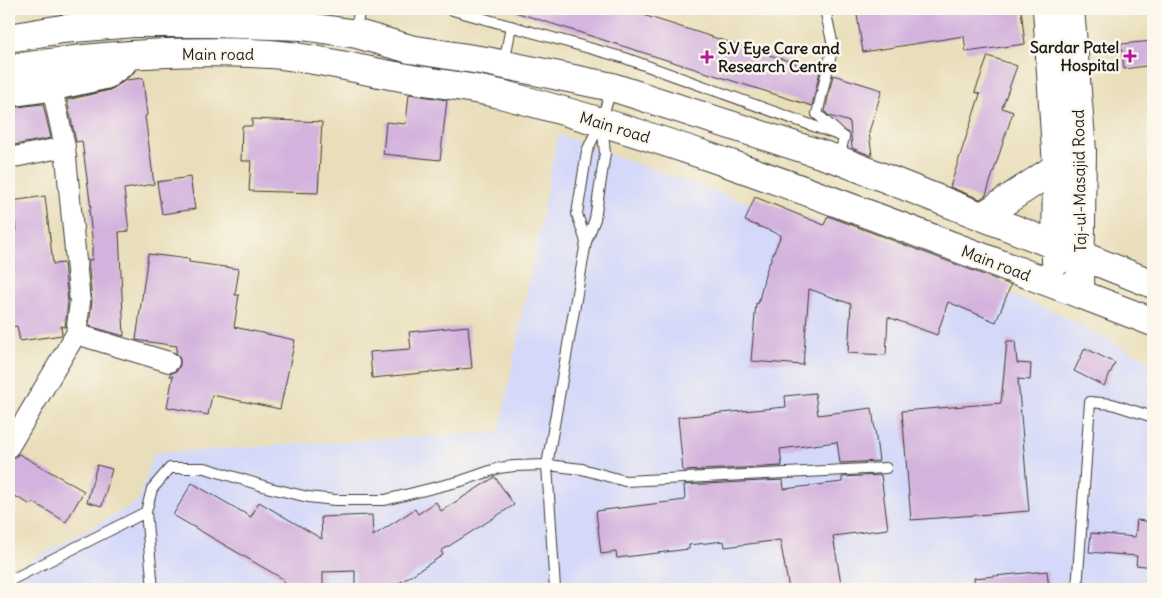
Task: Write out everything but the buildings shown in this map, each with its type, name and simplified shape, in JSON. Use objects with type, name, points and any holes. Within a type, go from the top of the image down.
[{"type":"main road","name":"Taj-ul-Masajid Road","points":[[1047,9],[1057,167],[1068,250],[1068,290]]},
{"type":"main road","name":"Taj-ul-Masajid Road","points":[[1068,250],[1082,151],[1070,9]]},
{"type":"main road","name":"Main road","points":[[9,38],[62,29],[145,23],[302,26],[357,21],[410,48],[503,64],[612,87],[841,149],[983,216],[1153,284]]},
{"type":"main road","name":"Main road","points":[[9,69],[66,60],[129,54],[259,54],[310,58],[394,76],[497,94],[601,121],[825,197],[1153,322]]},
{"type":"main road","points":[[983,216],[1057,167]]},
{"type":"street","points":[[9,25],[54,17],[86,15],[111,16],[145,23]]},
{"type":"street","points":[[9,94],[52,88],[107,76],[123,64],[129,54]]},
{"type":"street","points":[[9,447],[76,334],[80,302],[65,147],[52,88]]},
{"type":"street","points":[[9,158],[65,147]]},
{"type":"street","points":[[76,334],[168,362]]},
{"type":"lane","points":[[449,9],[625,58],[841,149]]},
{"type":"lane","points":[[825,9],[833,46],[817,114],[841,149]]},
{"type":"lane","points":[[503,64],[512,26]]},
{"type":"lane","points":[[586,242],[577,214],[587,151],[601,121],[612,87]]},
{"type":"lane","points":[[555,589],[547,465],[586,242],[595,219],[605,153],[601,121]]},
{"type":"lane","points":[[1077,589],[1090,402],[1112,404],[1153,417]]},
{"type":"lane","points":[[152,589],[146,512],[152,489],[170,468],[205,468],[270,488],[308,497],[335,500],[385,500],[499,468],[514,466],[547,465],[582,470],[625,482],[886,468]]},
{"type":"lane","points":[[9,581],[146,512]]},
{"type":"shaded area","points":[[558,134],[612,155],[1047,308],[1153,363],[1153,589],[9,589],[9,572],[138,502],[154,453],[499,432]]},
{"type":"place","name":"Sardar Patel Hospital","points":[[1130,56]]},
{"type":"place","name":"S.V Eye Care and Research Centre","points":[[707,57]]}]
